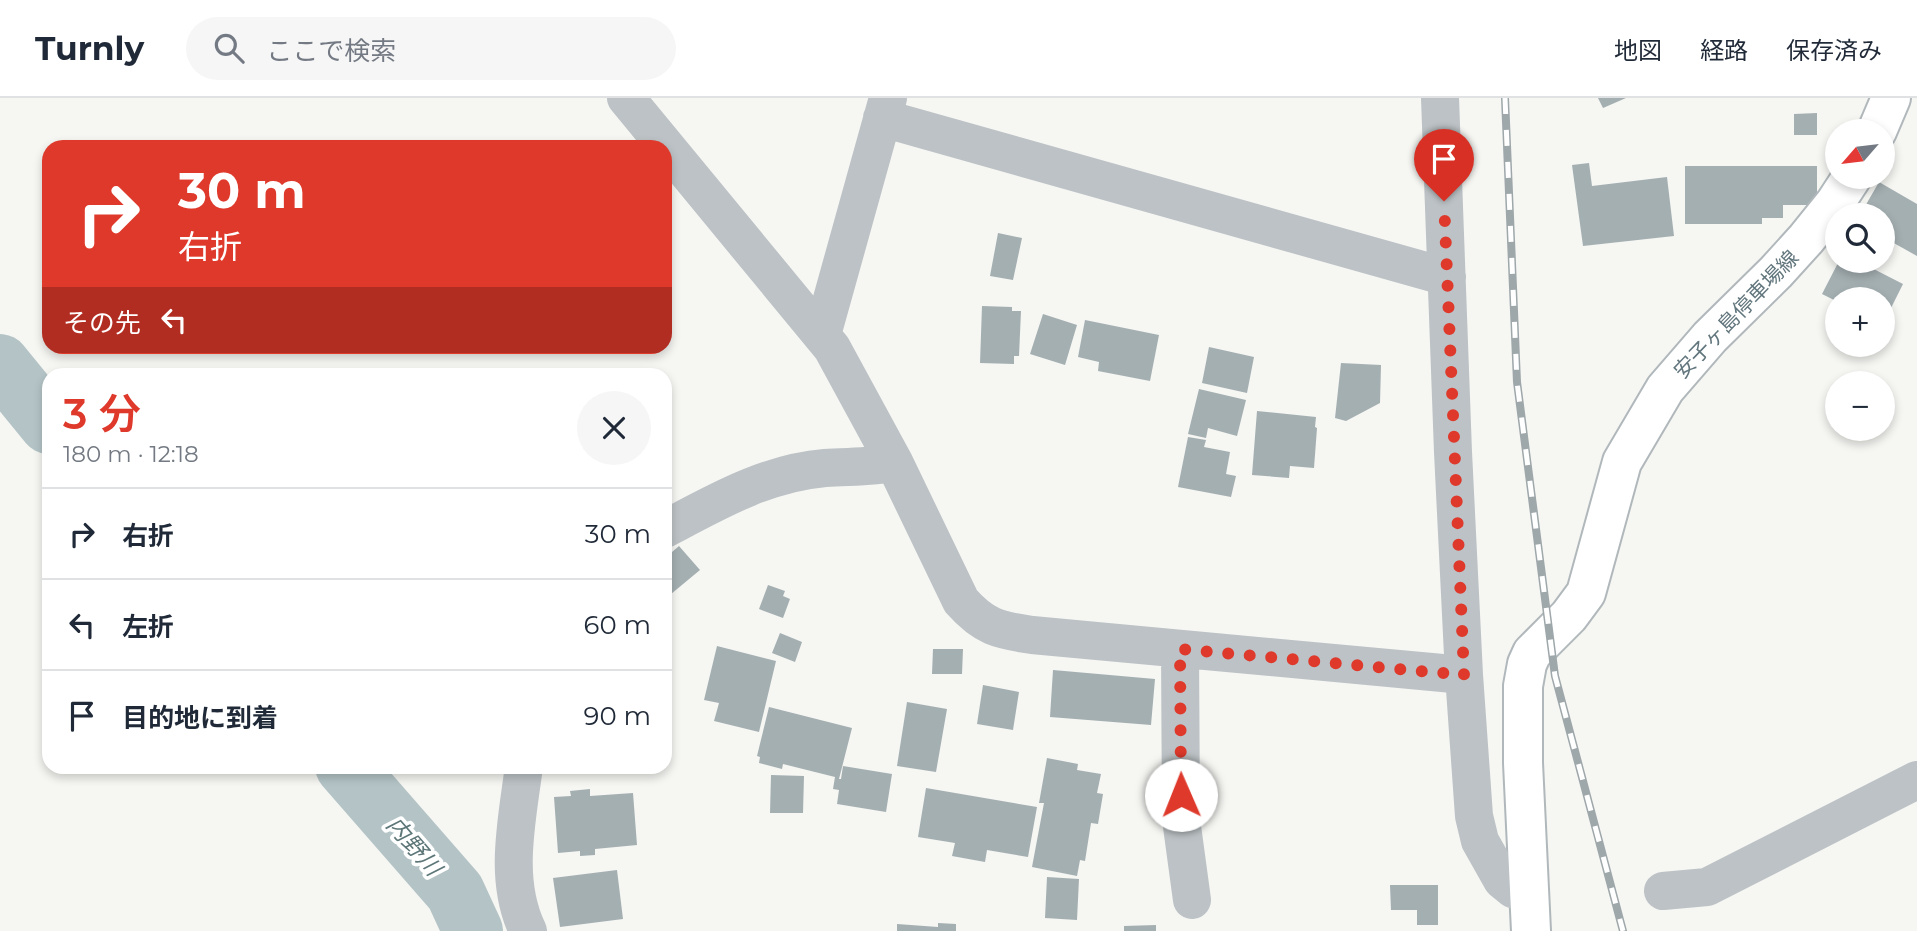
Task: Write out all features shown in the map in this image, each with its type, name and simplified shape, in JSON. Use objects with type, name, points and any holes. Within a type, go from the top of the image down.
[{"type":"main road","points":[[1882,119],[1891,98]]},
{"type":"main road","name":"安子ヶ島停車場線","points":[[1531,931],[1523,763],[1523,686],[1527,664],[1532,653],[1569,617],[1587,593],[1622,462],[1665,389],[1710,337],[1806,239],[1844,189]]},
{"type":"street","points":[[626,98],[661,140]]},
{"type":"street","points":[[1440,98],[1464,675],[1474,816],[1480,841],[1502,880],[1513,889],[1529,894]]},
{"type":"street","points":[[822,335],[885,108],[1447,277]]},
{"type":"street","points":[[672,154],[822,335],[844,368],[894,463],[957,594],[976,618],[995,629],[1012,632],[1464,675]]},
{"type":"street","points":[[672,525],[736,491],[768,480],[824,468],[894,463]]},
{"type":"street","points":[[1180,649],[1181,820],[1192,900]]},
{"type":"street","points":[[523,774],[515,844],[514,887],[528,931]]},
{"type":"street","points":[[1663,891],[1707,887],[1917,780]]},
{"type":"building","points":[[1598,98],[1626,98],[1603,108]]},
{"type":"building","points":[[1817,113],[1817,135],[1794,135],[1794,114]]},
{"type":"building","points":[[1589,163],[1592,186],[1667,177],[1674,236],[1583,246],[1572,165]]},
{"type":"building","points":[[1685,166],[1817,166],[1817,205],[1783,205],[1783,218],[1762,218],[1762,224],[1685,224]]},
{"type":"building","points":[[1875,189],[1891,189],[1917,204],[1917,256],[1895,244],[1895,203],[1867,203]]},
{"type":"building","points":[[998,233],[1022,238],[1013,280],[990,276]]},
{"type":"building","points":[[1833,273],[1881,273],[1903,284],[1895,300],[1895,287],[1826,287]]},
{"type":"building","points":[[982,306],[1012,307],[1012,311],[1021,311],[1019,356],[1014,356],[1014,364],[980,363]]},
{"type":"building","points":[[1043,314],[1077,325],[1065,365],[1030,354]]},
{"type":"building","points":[[1085,320],[1159,335],[1150,381],[1098,371],[1099,362],[1078,357]]},
{"type":"building","points":[[1209,347],[1254,357],[1247,393],[1202,383]]},
{"type":"building","points":[[1341,363],[1381,365],[1380,403],[1346,421],[1335,418]]},
{"type":"building","points":[[1199,389],[1246,400],[1237,436],[1208,428],[1206,438],[1188,434]]},
{"type":"building","points":[[1257,411],[1316,417],[1314,468],[1290,466],[1289,478],[1252,475]]},
{"type":"building","points":[[1188,437],[1206,440],[1204,447],[1230,452],[1226,474],[1236,476],[1231,497],[1178,487]]},
{"type":"building","points":[[679,546],[700,570],[672,593],[672,552]]},
{"type":"building","points":[[768,585],[785,591],[783,596],[790,599],[783,618],[759,609]]},
{"type":"building","points":[[780,633],[802,642],[795,662],[772,653]]},
{"type":"building","points":[[717,646],[776,661],[759,732],[714,721],[719,703],[704,700]]},
{"type":"building","points":[[933,649],[963,649],[962,674],[932,674]]},
{"type":"building","points":[[1053,670],[1155,679],[1151,725],[1050,717]]},
{"type":"building","points":[[983,685],[1019,692],[1013,730],[977,724]]},
{"type":"building","points":[[907,702],[947,709],[936,772],[897,766]]},
{"type":"building","points":[[769,707],[852,728],[839,779],[843,766],[892,774],[886,812],[837,804],[839,790],[833,789],[835,777],[783,764],[782,769],[759,763],[760,757],[757,756]]},
{"type":"building","points":[[1047,758],[1078,764],[1077,770],[1101,774],[1097,793],[1103,794],[1098,824],[1091,823],[1085,861],[1080,860],[1077,876],[1032,867],[1044,803],[1039,803]]},
{"type":"building","points":[[771,775],[804,776],[803,813],[770,813]]},
{"type":"building","points":[[926,788],[1037,807],[1028,857],[987,850],[985,862],[952,856],[955,843],[918,837]]},
{"type":"building","points":[[590,789],[590,796],[633,793],[637,845],[595,849],[595,855],[580,856],[580,851],[558,853],[554,797],[571,796],[570,791]]},
{"type":"building","points":[[617,870],[623,919],[560,927],[553,878]]},
{"type":"building","points":[[1047,877],[1079,879],[1077,920],[1045,918]]},
{"type":"building","points":[[1390,885],[1438,885],[1438,925],[1417,925],[1417,910],[1391,910]]},
{"type":"building","points":[[938,923],[956,924],[956,931],[897,931],[897,924],[938,927]]},
{"type":"building","points":[[1156,925],[1156,931],[1124,931],[1124,926]]},
{"type":"waterway","name":"内野川","points":[[0,364],[42,415]]},
{"type":"waterway","name":"内野川","points":[[352,774],[455,892],[473,931]]},
{"type":"railway","points":[[1505,98],[1517,382],[1555,676],[1623,931]]},
{"type":"route","points":[[1181,795],[1180,649],[1464,675],[1444,201]]}]
